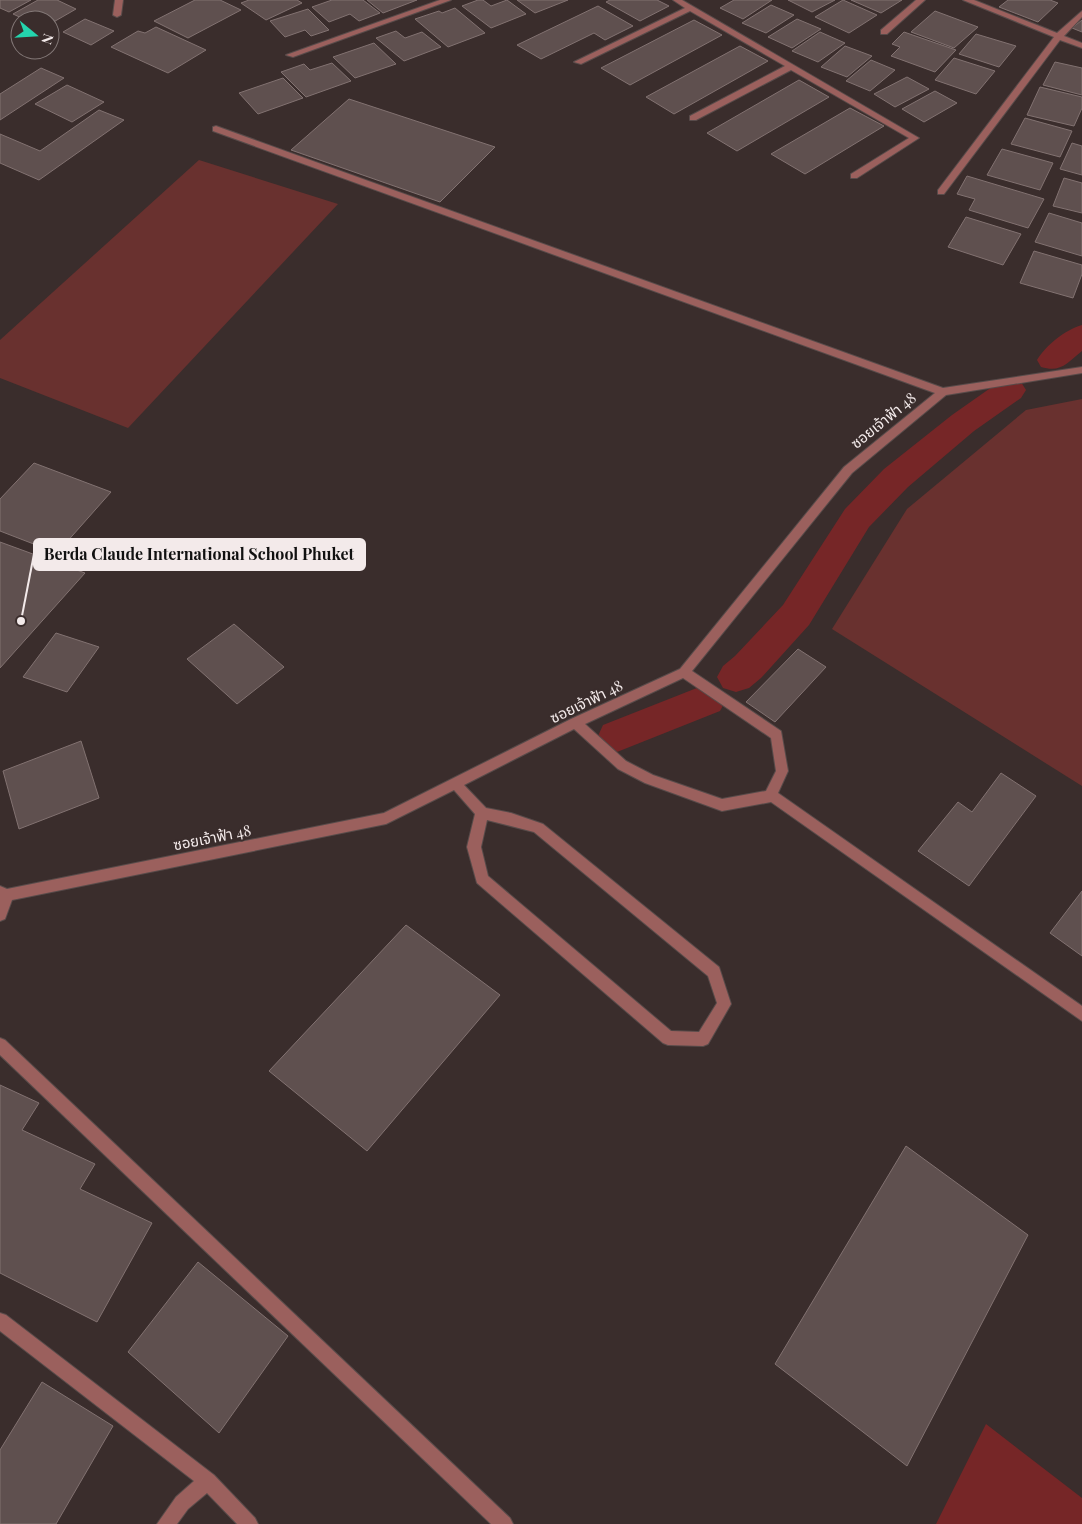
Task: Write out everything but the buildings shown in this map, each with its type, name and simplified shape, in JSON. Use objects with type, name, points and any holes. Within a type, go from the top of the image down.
[{"type":"street","points":[[116,15],[119,0]]},
{"type":"street","points":[[290,55],[447,0]]},
{"type":"street","points":[[677,0],[915,138],[854,176]]},
{"type":"street","points":[[884,32],[921,0]]},
{"type":"street","points":[[967,0],[1082,46]]},
{"type":"street","points":[[578,62],[690,8]]},
{"type":"street","points":[[941,192],[1058,37],[1082,13]]},
{"type":"street","points":[[693,118],[792,66]]},
{"type":"street","points":[[216,129],[943,392]]},
{"type":"street","name":"ซอยเจ้าฟ้า 48","points":[[4,893],[386,818],[576,723],[684,672],[848,470],[943,392],[1082,370]]},
{"type":"street","points":[[684,672],[777,735],[782,771],[772,796]]},
{"type":"street","points":[[576,723],[622,765],[649,778],[722,805],[772,796],[1082,1014]]},
{"type":"street","points":[[455,783],[482,813],[511,819],[538,828],[714,972],[724,1004],[703,1038],[668,1038],[482,879],[474,847],[482,813]]},
{"type":"street","points":[[0,915],[4,893]]},
{"type":"street","points":[[0,1045],[504,1524]]},
{"type":"street","points":[[0,1321],[208,1481],[249,1524]]},
{"type":"street","points":[[166,1524],[182,1503],[208,1481]]},
{"type":"shaded area","points":[[199,160],[338,204],[128,428],[0,378],[0,340]]},
{"type":"shaded area","points":[[1082,399],[1082,786],[832,629],[907,509],[1026,410]]},
{"type":"shaded area","points":[[986,1424],[1082,1498],[1082,1524],[936,1524]]},
{"type":"waterway","points":[[1052,360],[1082,335]]},
{"type":"waterway","points":[[736,677],[748,667],[796,615],[857,518],[896,478],[963,423],[1010,390]]},
{"type":"waterway","points":[[617,736],[707,700]]},
{"type":"place","name":"Berda Claude International School Phuket","points":[[21,621]]}]
